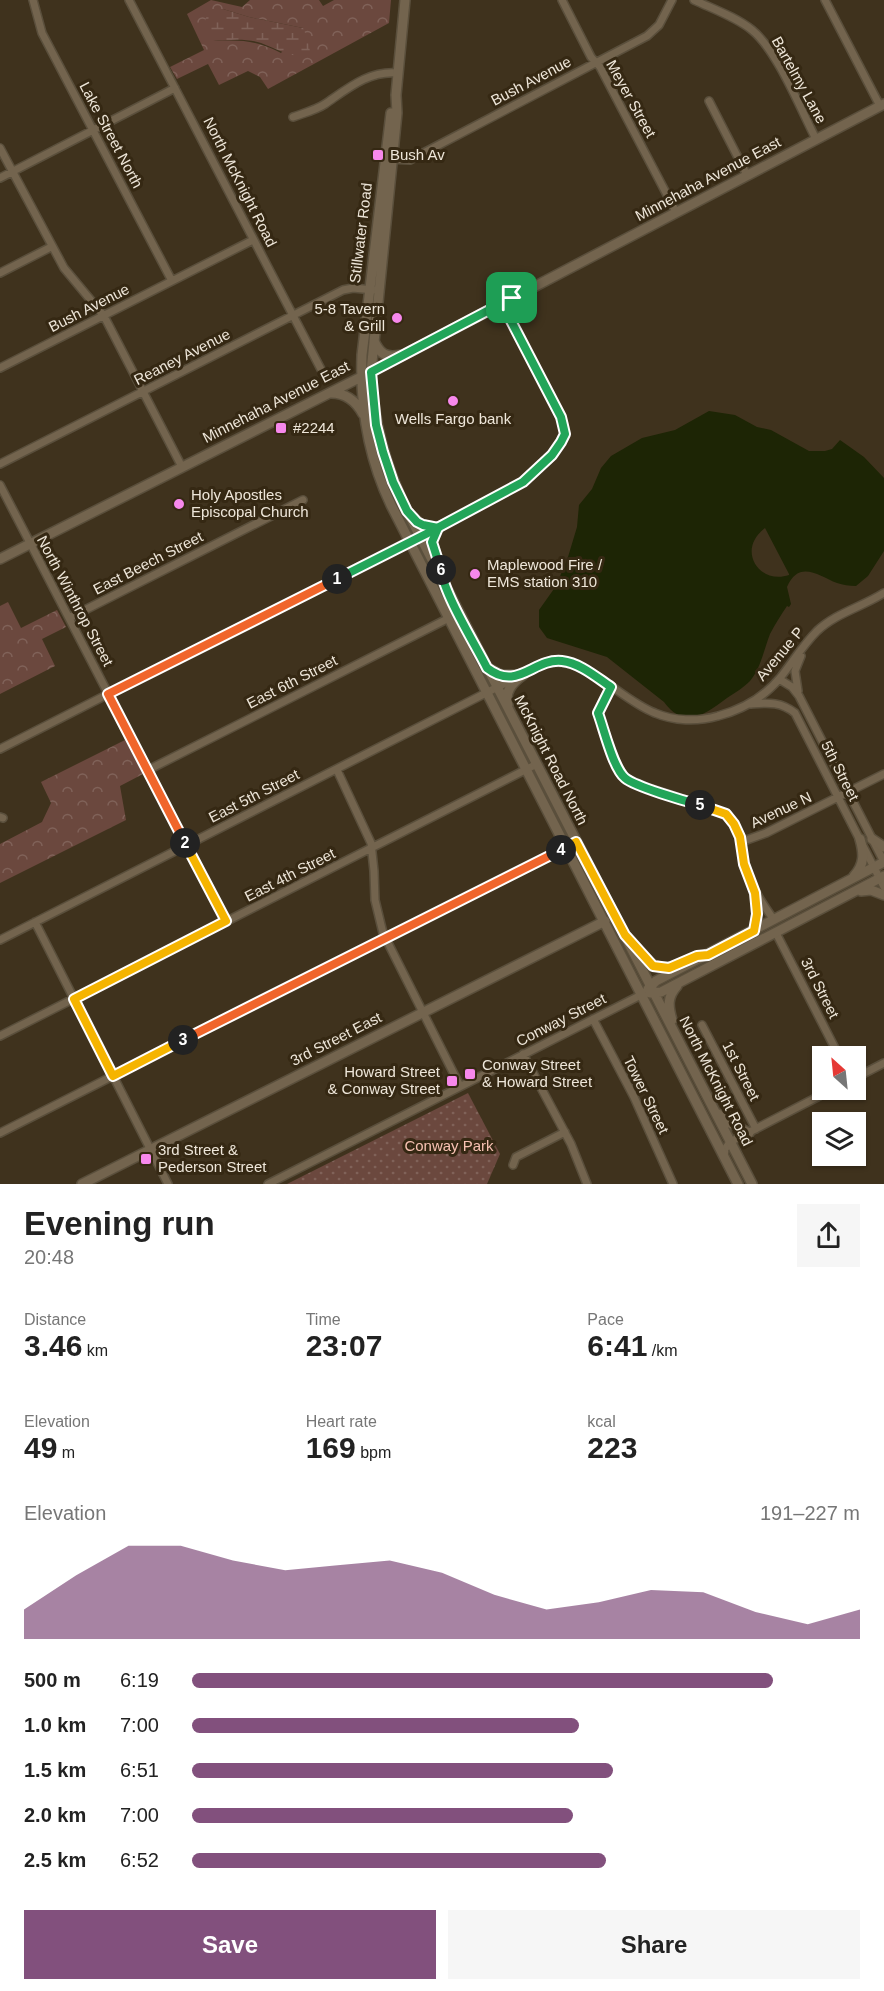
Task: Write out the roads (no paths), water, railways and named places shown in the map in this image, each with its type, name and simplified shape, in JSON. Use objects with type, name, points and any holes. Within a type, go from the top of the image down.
[{"type":"main road","name":"Stillwater Road","points":[[371,372],[391,114],[396,95],[405,0]]},
{"type":"main road","name":"Minnehaha Avenue East","points":[[0,559],[371,372],[882,105]]},
{"type":"main road","name":"Stillwater Road","points":[[361,376],[369,289],[389,159]]},
{"type":"main road","points":[[374,341],[378,350],[384,355],[392,357],[405,354]]},
{"type":"main road","name":"McKnight Road North","points":[[371,372],[374,413],[389,472],[652,989]]},
{"type":"main road","name":"McKnight Road North","points":[[361,376],[363,414],[369,447],[379,478],[641,994]]},
{"type":"main road","points":[[329,392],[347,396],[354,401],[363,414]]},
{"type":"main road","points":[[407,511],[421,525],[438,528],[432,542],[442,577]]},
{"type":"main road","points":[[487,668],[501,675],[523,675]]},
{"type":"main road","points":[[510,712],[506,699],[508,691],[523,675]]},
{"type":"main road","points":[[848,881],[862,864],[860,839]]},
{"type":"main road","points":[[872,839],[884,847]]},
{"type":"main road","points":[[641,994],[652,989],[656,981],[884,862]]},
{"type":"main road","points":[[652,989],[661,992],[850,894],[883,880]]},
{"type":"main road","points":[[850,894],[871,890],[884,895]]},
{"type":"main road","name":"3rd Street East","points":[[82,1184],[604,921]]},
{"type":"main road","points":[[712,966],[711,963],[715,959],[767,931],[770,922]]},
{"type":"main road","points":[[625,935],[648,961],[658,968],[669,968],[697,956],[708,955]]},
{"type":"main road","points":[[680,982],[669,995],[669,1003],[671,1018],[681,1045]]},
{"type":"main road","name":"North McKnight Road","points":[[652,989],[750,1183]]},
{"type":"main road","name":"North McKnight Road","points":[[641,994],[738,1184]]},
{"type":"main road","points":[[716,1113],[726,1121],[752,1131]]},
{"type":"street","name":"Lake Street North","points":[[33,0],[42,33],[172,281]]},
{"type":"street","name":"North McKnight Road","points":[[129,0],[325,377]]},
{"type":"street","name":"Meyer Street","points":[[562,0],[676,212]]},
{"type":"street","name":"Bush Avenue","points":[[389,159],[410,160],[654,31],[664,18],[672,0]]},
{"type":"street","name":"Bartelmy Lane","points":[[694,0],[745,25],[761,39],[773,56],[816,139]]},
{"type":"street","points":[[825,0],[882,105]]},
{"type":"street","points":[[294,117],[323,106],[344,89],[369,77],[387,72],[398,73]]},
{"type":"street","points":[[0,178],[175,88]]},
{"type":"street","points":[[709,100],[747,175]]},
{"type":"street","points":[[0,148],[51,247],[64,268],[104,316],[182,467]]},
{"type":"street","name":"Bush Avenue","points":[[0,368],[253,240]]},
{"type":"street","points":[[0,273],[51,247]]},
{"type":"street","name":"Reaney Avenue","points":[[0,464],[348,289],[379,290]]},
{"type":"street","points":[[508,315],[512,298]]},
{"type":"street","points":[[0,749],[421,537],[523,482],[552,455],[565,434],[561,417],[502,303]]},
{"type":"street","name":"North Winthrop Street","points":[[0,485],[226,921]]},
{"type":"street","name":"East Beech Street","points":[[69,618],[303,500]]},
{"type":"street","name":"Avenue P","points":[[488,693],[541,665],[561,661],[578,666],[646,709],[677,719],[708,718],[728,713],[764,693],[779,679],[816,632],[837,616],[884,593]]},
{"type":"street","name":"East 6th Street","points":[[148,770],[459,613]]},
{"type":"street","points":[[799,696],[795,671],[808,642]]},
{"type":"street","name":"5th Street","points":[[779,679],[792,687],[799,696],[884,862]]},
{"type":"street","name":"Avenue N","points":[[611,687],[598,713],[615,762],[625,778],[726,814],[734,824],[741,842],[766,833],[884,774]]},
{"type":"street","name":"East 5th Street","points":[[0,940],[488,693]]},
{"type":"street","name":"5th Street","points":[[746,704],[777,703],[795,713],[874,867],[883,880]]},
{"type":"street","name":"East 4th Street","points":[[0,1036],[537,764]]},
{"type":"street","points":[[337,770],[372,849],[375,900],[385,938],[460,1086]]},
{"type":"street","points":[[0,1133],[576,842]]},
{"type":"street","points":[[741,842],[744,864],[755,893],[770,922]]},
{"type":"street","points":[[754,931],[757,914],[755,893]]},
{"type":"street","points":[[35,922],[168,1184]]},
{"type":"street","name":"3rd Street","points":[[776,933],[834,1046]]},
{"type":"street","name":"Conway Street","points":[[268,1184],[641,994]]},
{"type":"street","name":"Tower Street","points":[[593,1019],[639,1109],[673,1184]]},
{"type":"street","name":"1st Street","points":[[702,1025],[752,1131]]},
{"type":"street","points":[[523,1054],[565,1132],[587,1184]]},
{"type":"street","points":[[866,1072],[884,1063]]},
{"type":"street","points":[[724,1156],[725,1149],[730,1142],[813,1100]]},
{"type":"street","points":[[513,1165],[516,1157],[565,1132]]},
{"type":"place","name":"Bush Av","points":[[378,155]]},
{"type":"place","name":"5-8 Tavern & Grill","points":[[397,318]]},
{"type":"place","name":"Wells Fargo bank","points":[[453,401]]},
{"type":"place","name":"#2244","points":[[281,428]]},
{"type":"place","name":"Holy Apostles Episcopal Church","points":[[179,504]]},
{"type":"place","name":"Maplewood Fire / EMS station 310","points":[[475,574]]},
{"type":"place","name":"Conway Street & Howard Street","points":[[470,1074]]},
{"type":"place","name":"Howard Street & Conway Street","points":[[452,1081]]},
{"type":"place","name":"3rd Street & Pederson Street","points":[[146,1159]]},
{"type":"park label","name":"Conway Park","points":[[449,1146]]}]
